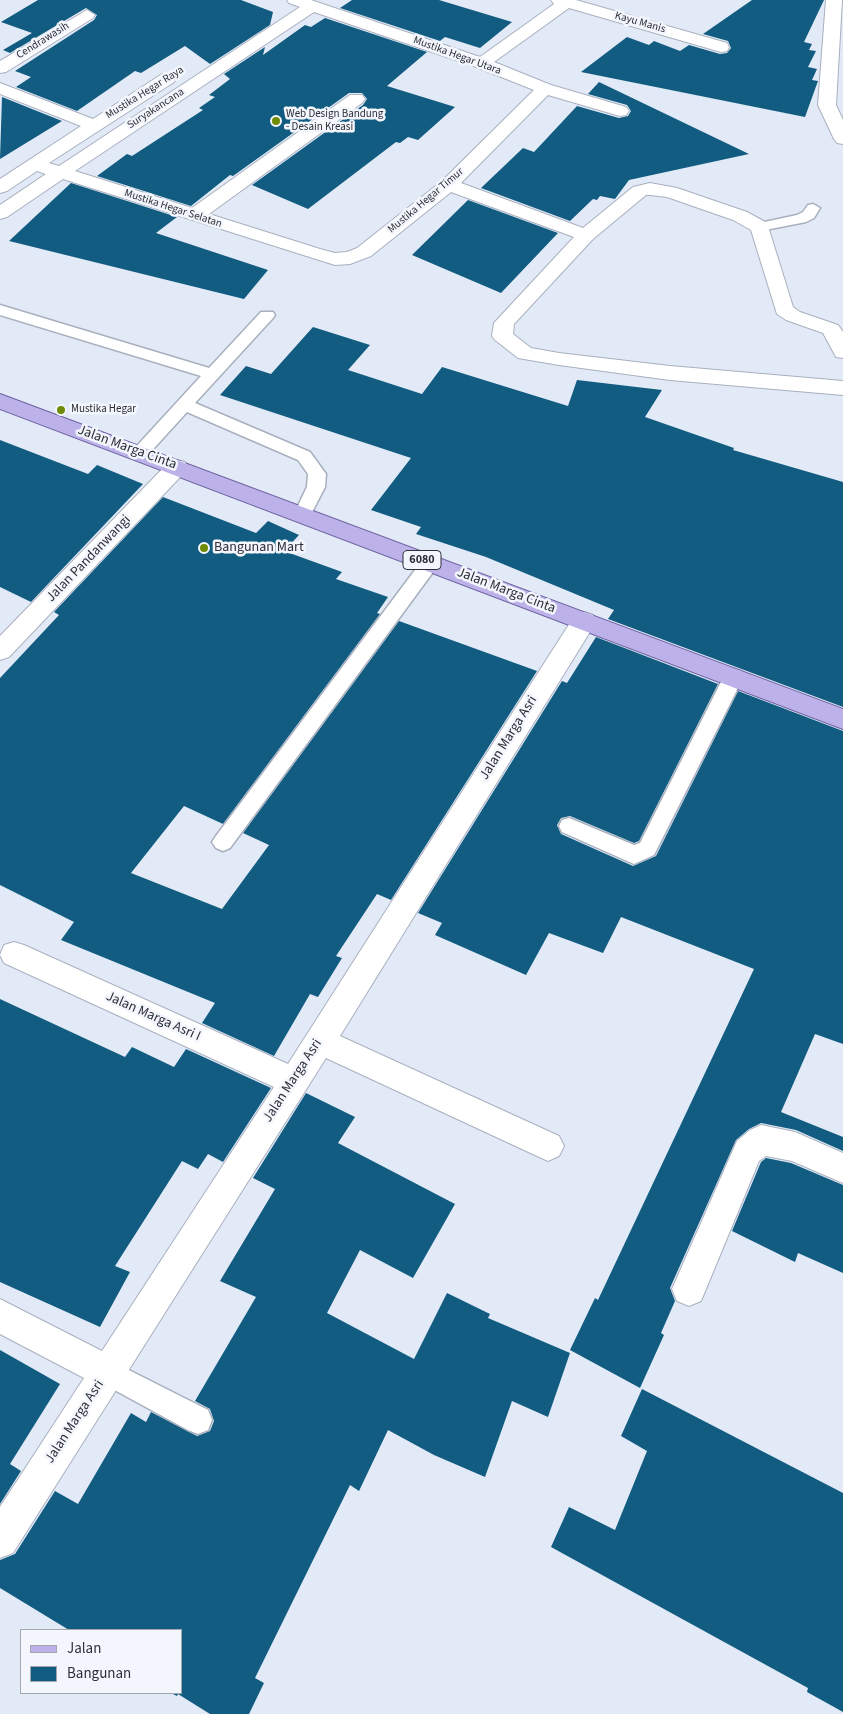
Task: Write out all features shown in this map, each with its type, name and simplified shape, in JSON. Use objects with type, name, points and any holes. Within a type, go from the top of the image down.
[{"type":"main road","name":"Jalan Marga Cinta","points":[[0,401],[734,676],[843,719]]},
{"type":"street","name":"Mustika Hegar Utara","points":[[293,0],[482,63],[545,89],[620,111]]},
{"type":"street","points":[[267,16],[293,0]]},
{"type":"street","points":[[814,0],[836,4],[827,105],[843,139]]},
{"type":"street","points":[[482,63],[563,1]]},
{"type":"street","name":"Kayu Manis","points":[[563,1],[721,47]]},
{"type":"street","name":"Suryakancana","points":[[0,213],[312,6]]},
{"type":"street","name":"Cendrawasih","points":[[0,68],[86,14]]},
{"type":"street","name":"Mustika Hegar Raya","points":[[0,188],[94,125],[185,68]]},
{"type":"street","points":[[0,88],[94,125]]},
{"type":"street","name":"Mustika Hegar Timur","points":[[314,253],[342,259],[364,252],[450,185],[545,89]]},
{"type":"street","points":[[194,216],[356,99]]},
{"type":"street","name":"Mustika Hegar Selatan","points":[[34,164],[314,253]]},
{"type":"street","points":[[450,185],[586,235]]},
{"type":"street","points":[[843,352],[831,329],[794,316],[784,310],[760,227],[740,216],[670,192],[650,189],[640,192],[586,235],[504,323],[502,336],[525,353],[670,373],[843,388]]},
{"type":"street","name":"Jalan Pandanwangi","points":[[0,651],[177,467]]},
{"type":"street","name":"Jalan Marga Asri","points":[[0,1540],[362,976],[584,621]]},
{"type":"street","name":"Jalan Marga Asri I","points":[[14,954],[293,1081]]},
{"type":"street","points":[[319,1041],[548,1146]]},
{"type":"street","points":[[689,1289],[748,1151],[761,1140],[795,1147],[843,1168]]},
{"type":"street","points":[[0,1316],[107,1372]]},
{"type":"lane","points":[[760,227],[801,219],[809,215],[813,208]]},
{"type":"lane","points":[[0,310],[214,375]]},
{"type":"lane","points":[[140,453],[214,375],[267,315]]},
{"type":"lane","points":[[185,405],[304,456],[317,474],[316,487],[303,514]]},
{"type":"lane","points":[[223,842],[430,563]]},
{"type":"lane","points":[[569,826],[634,855],[647,849],[734,676]]},
{"type":"lane","points":[[107,1372],[198,1420]]},
{"type":"building","points":[[38,0],[241,0],[273,12],[270,25],[210,64],[185,46],[141,73],[135,71],[77,111],[16,87],[31,77],[15,71],[94,20],[97,15],[86,8],[10,53],[3,50],[32,33],[1,22]]},
{"type":"building","points":[[352,0],[439,0],[512,22],[480,48],[445,37],[440,41],[340,8]]},
{"type":"building","points":[[752,0],[824,0],[804,42],[812,44],[809,50],[816,51],[808,67],[817,69],[812,80],[818,81],[805,117],[581,72],[627,37],[649,45],[654,41],[680,51],[689,45],[720,54],[727,53],[731,48],[728,41],[703,34]]},
{"type":"building","points":[[325,18],[427,52],[387,86],[455,107],[418,140],[408,137],[400,143],[396,142],[308,209],[252,185],[363,105],[367,99],[362,93],[349,93],[233,176],[230,175],[191,206],[97,176],[127,154],[132,156],[203,110],[199,108],[215,97],[209,95],[230,79],[224,74],[265,47],[263,55],[305,25],[311,27]]},
{"type":"building","points":[[599,82],[749,154],[629,180],[615,199],[600,196],[597,200],[593,199],[570,221],[481,188],[523,148],[534,152],[577,106],[619,118],[628,116],[631,111],[627,105],[588,94]]},
{"type":"building","points":[[2,97],[62,121],[0,159]]},
{"type":"building","points":[[71,183],[177,217],[156,233],[268,270],[244,299],[9,241]]},
{"type":"building","points":[[468,200],[558,233],[501,293],[412,255]]},
{"type":"building","points":[[313,327],[370,345],[348,370],[422,394],[442,367],[568,406],[577,380],[662,390],[645,417],[734,448],[733,450],[843,482],[843,707],[608,619],[614,610],[486,557],[416,534],[421,527],[371,510],[411,458],[220,395],[246,366],[271,374]]},
{"type":"building","points":[[0,440],[88,474],[97,465],[143,484],[31,602],[0,587]]},
{"type":"building","points":[[163,497],[256,533],[268,521],[299,535],[284,551],[342,572],[336,579],[388,597],[377,613],[380,614],[223,824],[184,806],[131,873],[222,909],[269,845],[243,833],[399,621],[537,671],[391,900],[377,894],[336,956],[342,958],[318,997],[310,994],[274,1056],[202,1023],[215,1003],[61,940],[74,922],[0,885],[0,678],[59,615],[54,612]]},
{"type":"building","points":[[596,637],[718,684],[639,841],[634,843],[570,816],[561,818],[557,825],[561,834],[633,866],[656,856],[738,691],[843,731],[843,1044],[815,1034],[781,1112],[843,1137],[843,1151],[796,1130],[761,1123],[749,1129],[736,1140],[670,1288],[675,1301],[661,1333],[664,1335],[640,1388],[570,1350],[595,1298],[598,1300],[754,969],[621,917],[603,953],[549,933],[526,975],[435,935],[442,923],[418,913],[562,681],[567,683]]},
{"type":"building","points":[[0,999],[125,1057],[132,1047],[174,1067],[186,1049],[271,1088],[223,1162],[208,1154],[198,1169],[182,1161],[115,1266],[130,1272],[100,1327],[0,1282]]},
{"type":"building","points":[[306,1093],[355,1117],[338,1143],[455,1204],[413,1278],[360,1250],[327,1313],[414,1359],[447,1293],[490,1314],[488,1318],[570,1353],[548,1417],[512,1401],[485,1477],[434,1455],[388,1430],[359,1491],[350,1485],[255,1678],[264,1683],[249,1714],[210,1714],[178,1694],[182,1694],[182,1629],[67,1629],[0,1588],[0,1560],[15,1554],[55,1491],[78,1504],[131,1413],[146,1422],[151,1412],[197,1436],[210,1431],[214,1421],[210,1409],[195,1401],[256,1297],[220,1281],[275,1189],[253,1178]]},
{"type":"building","points":[[766,1158],[791,1163],[843,1185],[843,1273],[798,1253],[795,1262],[732,1231],[761,1162]]},
{"type":"building","points":[[0,1350],[60,1384],[10,1464],[21,1471],[0,1504]]},
{"type":"building","points":[[642,1389],[843,1493],[843,1712],[807,1692],[808,1688],[551,1547],[569,1507],[615,1530],[647,1451],[621,1436]]},
{"type":"place","name":"Web Design Bandung - Desain Kreasi","points":[[276,121]]},
{"type":"place","name":"Mustika Hegar","points":[[61,410]]},
{"type":"place","name":"Bangunan Mart","points":[[204,548]]}]
